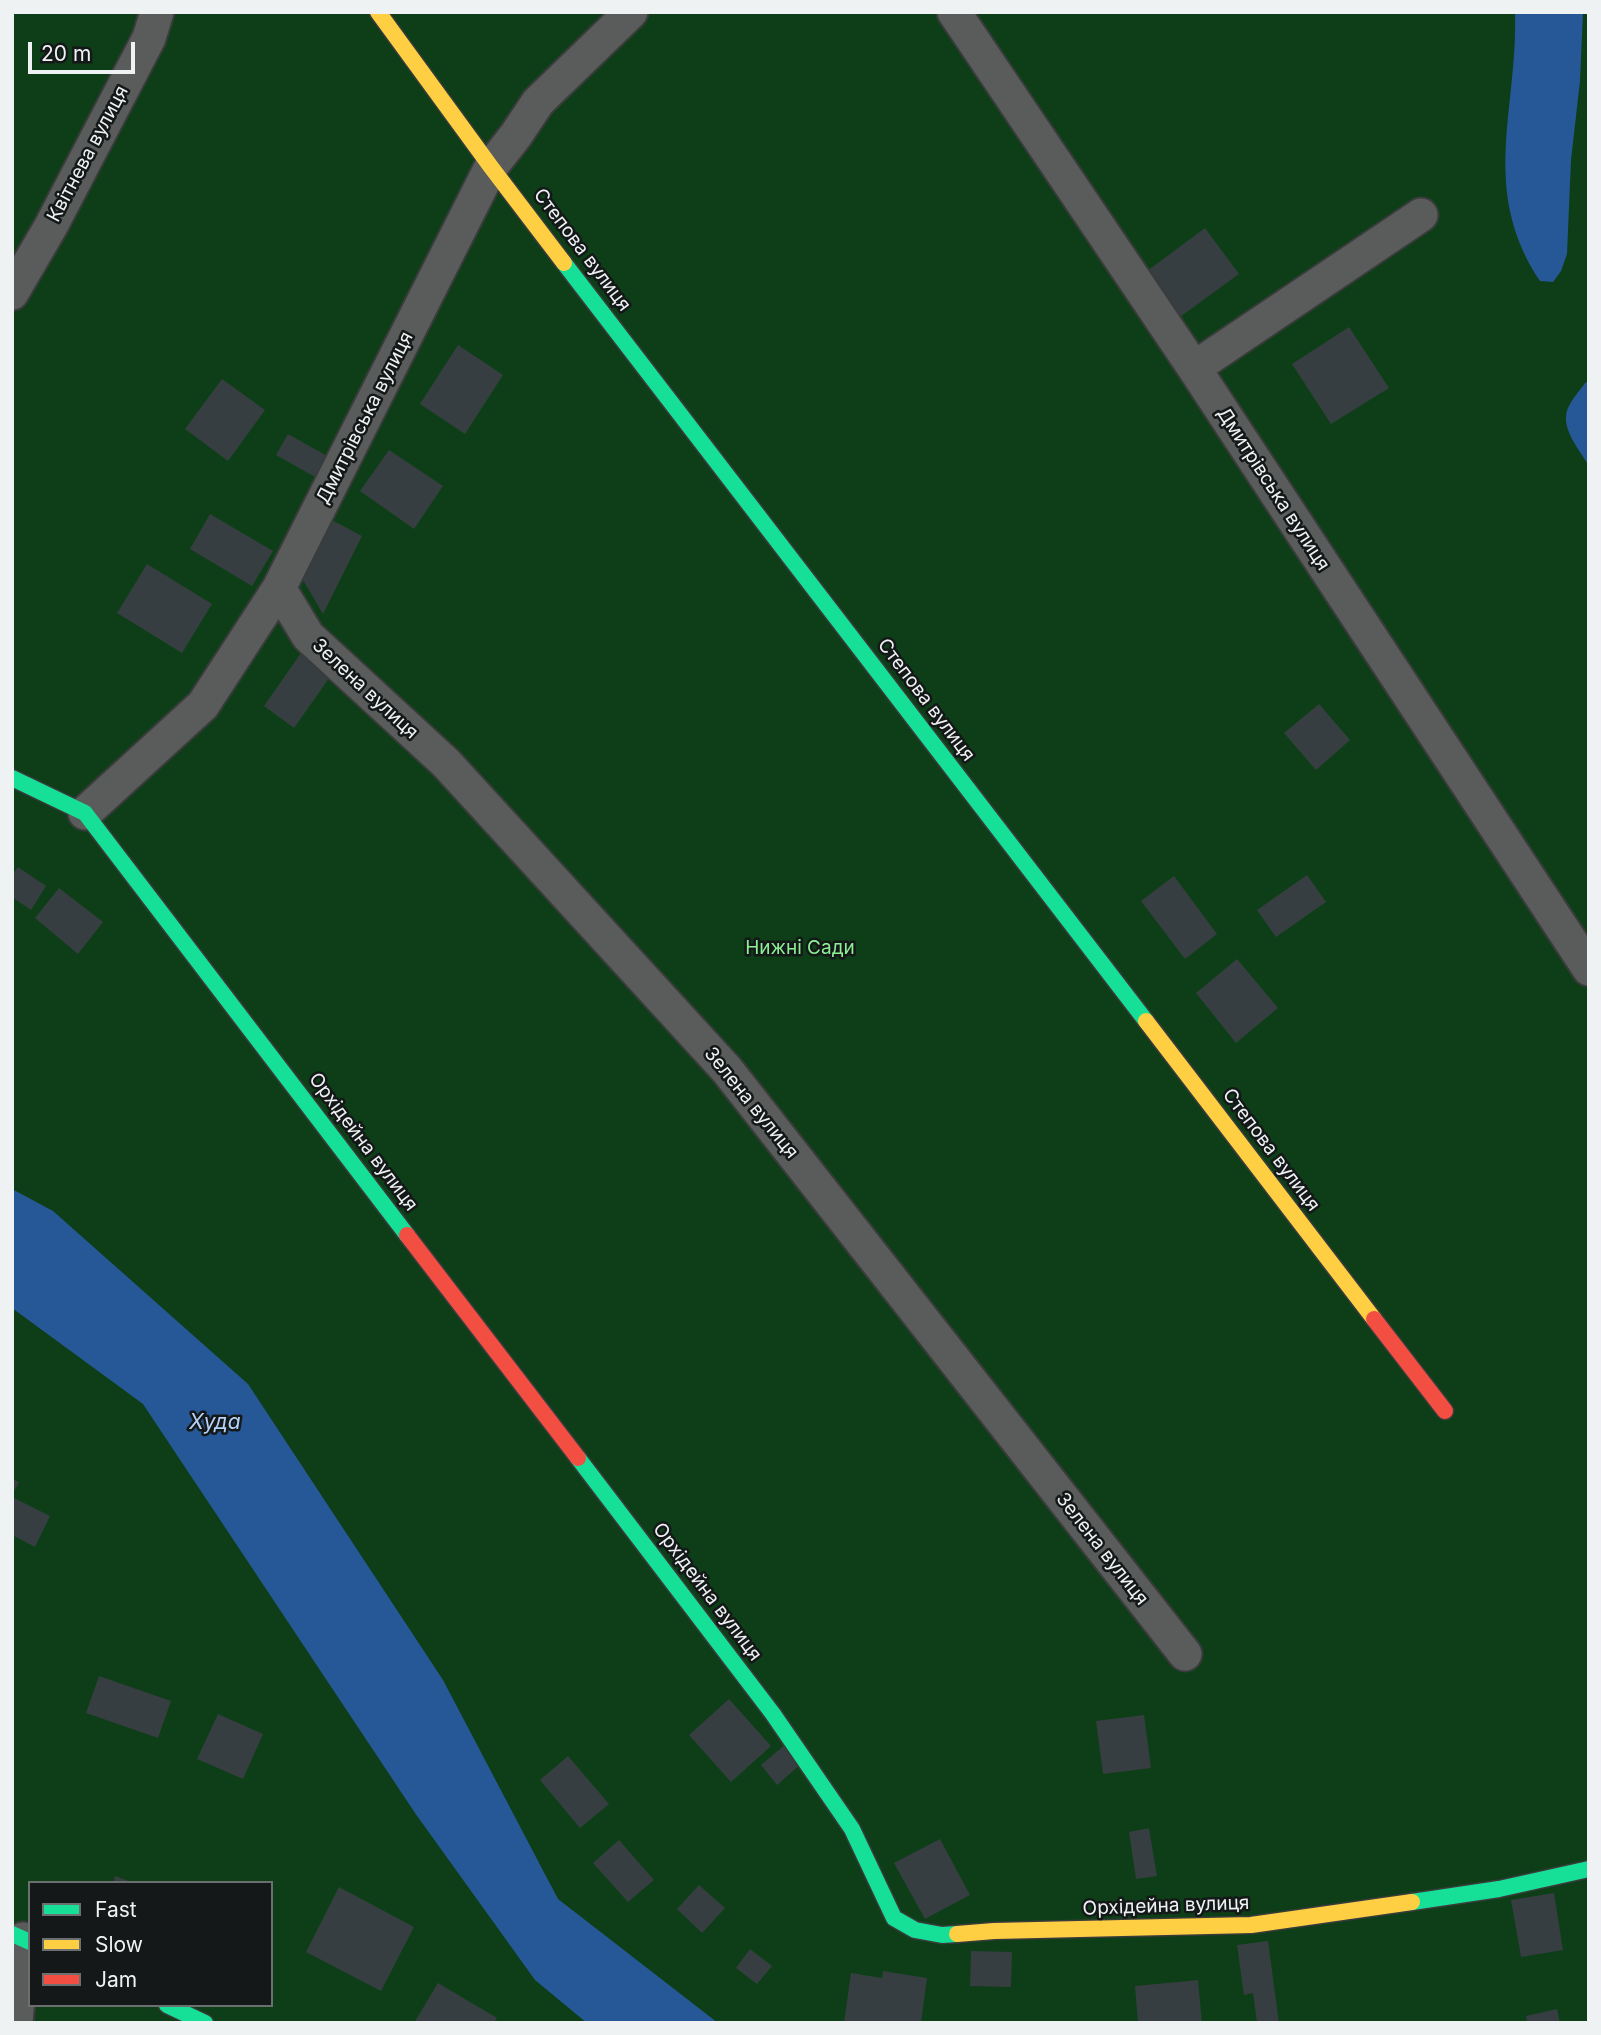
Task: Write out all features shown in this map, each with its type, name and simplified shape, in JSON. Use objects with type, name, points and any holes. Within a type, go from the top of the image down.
[{"type":"street","name":"Квітнева вулиця","points":[[12,293],[51,226],[149,37],[157,12]]},
{"type":"street","name":"Степова вулиця","points":[[378,12],[491,167],[1445,1411]]},
{"type":"street","name":"Дмитрівська вулиця","points":[[85,813],[203,705],[279,588],[491,167],[538,102],[631,12]]},
{"type":"street","name":"Дмитрівська вулиця","points":[[954,12],[1194,368],[1589,970]]},
{"type":"street","points":[[1194,368],[1421,215]]},
{"type":"street","name":"Зелена вулиця","points":[[279,588],[308,636],[446,763],[727,1070],[1185,1654]]},
{"type":"street","name":"Орхідейна вулиця","points":[[12,778],[85,813],[773,1714],[852,1829],[894,1918],[915,1930],[943,1935],[1251,1925],[1499,1889],[1589,1869]]},
{"type":"street","points":[[16,2023],[22,1939]]},
{"type":"street","points":[[171,2007],[205,2023]]},
{"type":"green space","name":"Нижні Сади","points":[[12,12],[1589,12],[1589,2023],[12,2023]]},
{"type":"water","points":[[1515,12],[1583,12],[1580,81],[1571,160],[1567,254],[1561,271],[1553,282],[1540,281],[1522,247],[1511,214],[1506,182]]},
{"type":"water","points":[[1589,381],[1589,466],[1571,437],[1566,414],[1571,403]]},
{"type":"water","name":"Худа","points":[[12,1189],[53,1211],[248,1384],[443,1680],[558,1899],[718,2023],[587,2023],[535,1980],[415,1813],[143,1404],[12,1308]]},
{"type":"building","points":[[1205,228],[1239,274],[1173,322],[1139,277]]},
{"type":"building","points":[[1349,327],[1389,388],[1331,424],[1292,364]]},
{"type":"building","points":[[458,345],[503,375],[465,434],[420,404]]},
{"type":"building","points":[[222,379],[265,410],[228,461],[185,429]]},
{"type":"building","points":[[288,434],[329,457],[317,478],[276,455]]},
{"type":"building","points":[[389,450],[443,486],[414,529],[360,491]]},
{"type":"building","points":[[210,514],[273,551],[252,586],[190,549]]},
{"type":"building","points":[[330,519],[362,536],[323,614],[300,575]]},
{"type":"building","points":[[147,564],[212,604],[182,653],[117,613]]},
{"type":"building","points":[[301,653],[332,674],[294,728],[264,706]]},
{"type":"building","points":[[1319,704],[1350,740],[1316,770],[1284,733]]},
{"type":"building","points":[[18,867],[46,886],[31,910],[12,897],[12,875]]},
{"type":"building","points":[[1307,875],[1326,902],[1276,937],[1257,910]]},
{"type":"building","points":[[1174,876],[1217,934],[1185,959],[1141,901]]},
{"type":"building","points":[[59,888],[103,922],[78,954],[35,918]]},
{"type":"building","points":[[1237,959],[1278,1008],[1236,1043],[1196,993]]},
{"type":"building","points":[[12,1479],[19,1482],[12,1495]]},
{"type":"building","points":[[12,1497],[50,1516],[35,1547],[12,1535]]},
{"type":"building","points":[[99,1676],[171,1701],[158,1738],[86,1713]]},
{"type":"building","points":[[729,1699],[771,1746],[731,1782],[689,1735]]},
{"type":"building","points":[[218,1714],[263,1734],[243,1779],[197,1759]]},
{"type":"building","points":[[1144,1715],[1151,1768],[1103,1774],[1096,1721]]},
{"type":"building","points":[[786,1744],[802,1763],[777,1785],[761,1765]]},
{"type":"building","points":[[568,1756],[609,1804],[580,1828],[540,1780]]},
{"type":"building","points":[[1149,1828],[1157,1876],[1136,1879],[1129,1832]]},
{"type":"building","points":[[940,1839],[970,1895],[925,1919],[894,1863]]},
{"type":"building","points":[[619,1840],[654,1880],[628,1902],[593,1863]]},
{"type":"building","points":[[115,1876],[129,1881],[114,1881]]},
{"type":"building","points":[[699,1885],[725,1908],[702,1933],[677,1909]]},
{"type":"building","points":[[339,1887],[414,1927],[381,1991],[306,1952]]},
{"type":"building","points":[[1554,1893],[1563,1950],[1521,1957],[1511,1900]]},
{"type":"building","points":[[1268,1941],[1279,2023],[1257,2023],[1253,1993],[1244,1995],[1237,1945]]},
{"type":"building","points":[[750,1949],[772,1966],[757,1984],[736,1968]]},
{"type":"building","points":[[971,1951],[1012,1952],[1011,1987],[970,1986]]},
{"type":"building","points":[[883,1971],[927,1978],[921,2023],[844,2023],[851,1973],[882,1978]]},
{"type":"building","points":[[1198,1980],[1202,2023],[1138,2023],[1135,1986]]},
{"type":"building","points":[[438,1983],[497,2018],[494,2023],[414,2023]]},
{"type":"building","points":[[1557,2009],[1560,2023],[1527,2023],[1526,2016]]},
{"type":"traffic: fast","points":[[564,263],[1146,1021]]},
{"type":"traffic: fast","points":[[12,778],[85,813],[407,1235]]},
{"type":"traffic: fast","points":[[578,1458],[773,1714],[852,1829],[894,1918],[915,1930],[942,1935],[957,1934]]},
{"type":"traffic: fast","points":[[1412,1902],[1499,1889],[1589,1869]]},
{"type":"traffic: fast","points":[[12,1934],[28,1941]]},
{"type":"traffic: fast","points":[[171,2007],[205,2023]]},
{"type":"traffic: slow","points":[[378,12],[564,263]]},
{"type":"traffic: slow","points":[[1146,1021],[1374,1319]]},
{"type":"traffic: slow","points":[[957,1934],[1251,1925],[1412,1902]]},
{"type":"traffic: jam","points":[[407,1235],[578,1458]]},
{"type":"traffic: jam","points":[[1374,1319],[1445,1411]]}]
